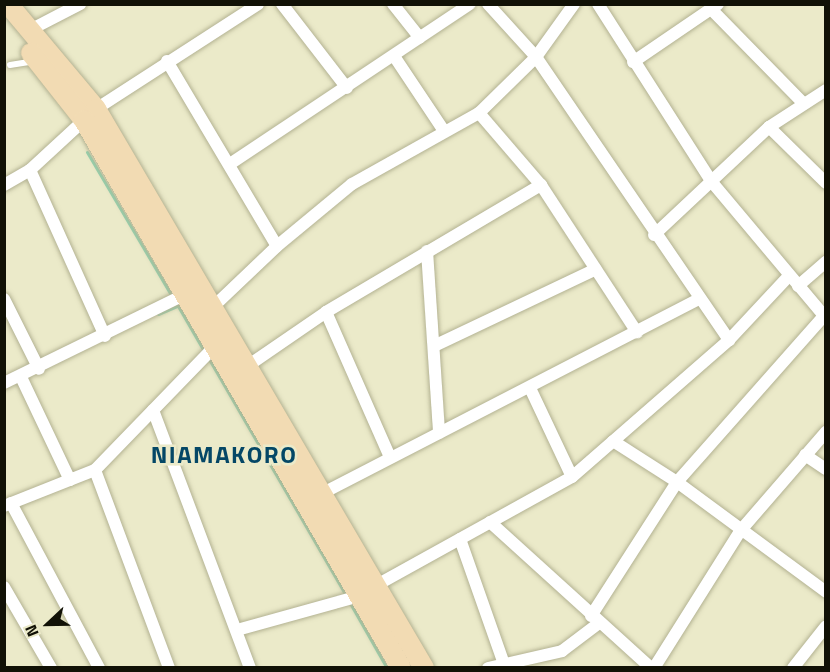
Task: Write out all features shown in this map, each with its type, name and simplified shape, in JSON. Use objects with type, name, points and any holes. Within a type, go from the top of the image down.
[{"type":"main road","points":[[8,4],[90,114],[249,365],[323,494],[401,668]]},
{"type":"main road","points":[[4,17],[37,61],[90,114],[186,294],[216,345],[368,591],[424,668]]},
{"type":"street","points":[[28,30],[80,4]]},
{"type":"street","points":[[4,185],[30,170],[90,114],[166,61],[258,4]]},
{"type":"street","points":[[282,4],[347,88]]},
{"type":"street","points":[[393,4],[420,38]]},
{"type":"street","points":[[230,164],[470,4]]},
{"type":"street","points":[[488,4],[536,57],[654,235],[729,340]]},
{"type":"street","points":[[213,307],[276,246],[352,184],[479,113],[536,57],[574,4]]},
{"type":"street","points":[[488,668],[562,651],[595,619],[677,482],[825,317],[788,277],[711,181],[598,4]]},
{"type":"street","points":[[633,62],[714,7],[802,102]]},
{"type":"street","points":[[394,56],[444,131]]},
{"type":"street","points":[[166,61],[230,164],[276,246]]},
{"type":"street","points":[[654,235],[769,127],[802,102],[825,90]]},
{"type":"street","points":[[479,113],[541,186],[637,332]]},
{"type":"street","points":[[769,127],[823,176]]},
{"type":"street","points":[[30,170],[105,336]]},
{"type":"street","points":[[249,365],[326,312],[541,186]]},
{"type":"street","points":[[427,251],[439,434]]},
{"type":"street","points":[[798,286],[825,262]]},
{"type":"street","points":[[434,346],[596,269]]},
{"type":"street","points":[[237,630],[368,591],[572,477],[729,340],[788,277]]},
{"type":"street","points":[[4,383],[39,369],[186,294]]},
{"type":"street","points":[[4,299],[39,369]]},
{"type":"street","points":[[323,494],[390,457],[530,388],[699,299]]},
{"type":"street","points":[[326,312],[390,457]]},
{"type":"street","points":[[99,668],[8,505],[95,470],[216,345]]},
{"type":"street","points":[[21,377],[70,480]]},
{"type":"street","points":[[530,388],[572,477]]},
{"type":"street","points":[[153,410],[250,668]]},
{"type":"street","points":[[490,522],[652,668],[741,530],[825,432]]},
{"type":"street","points":[[613,441],[677,482],[825,592]]},
{"type":"street","points":[[806,455],[825,469]]},
{"type":"street","points":[[95,470],[169,668]]},
{"type":"street","points":[[460,539],[504,664]]},
{"type":"street","points":[[4,587],[51,668]]},
{"type":"street","points":[[793,668],[825,626]]},
{"type":"street","points":[[802,657],[811,668]]},
{"type":"lane","points":[[10,65],[37,61]]},
{"type":"waterway","points":[[87,152],[173,298]]},
{"type":"waterway","points":[[158,314],[177,306]]},
{"type":"waterway","points":[[178,306],[204,351]]},
{"type":"waterway","points":[[209,359],[347,597]]},
{"type":"waterway","points":[[350,603],[387,668]]},
{"type":"district","name":"NIAMAKORO","points":[[224,455]]}]
